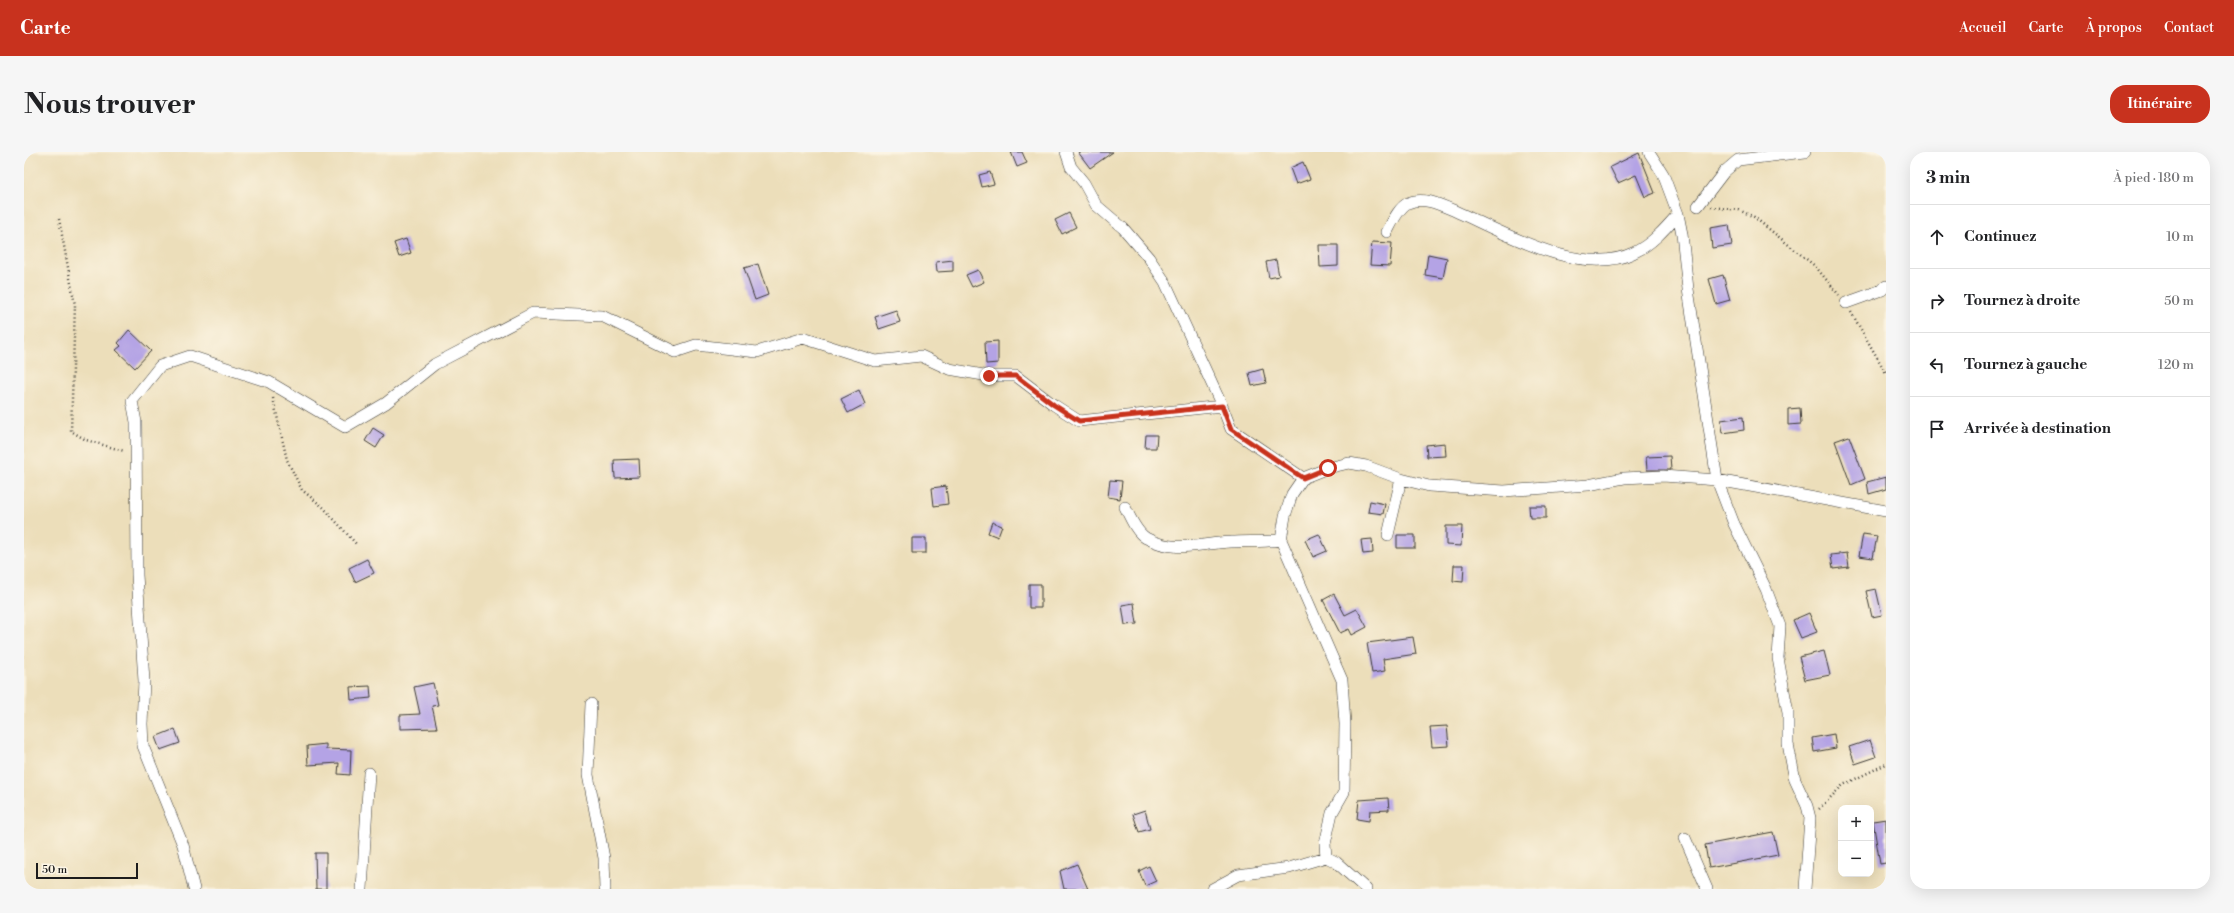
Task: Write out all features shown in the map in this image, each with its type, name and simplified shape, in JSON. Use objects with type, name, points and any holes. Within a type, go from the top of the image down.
[{"type":"street","points":[[1066,152],[1071,167],[1084,183],[1096,205],[1123,228],[1149,258],[1165,282],[1222,406],[1231,429],[1303,478]]},
{"type":"street","points":[[1649,152],[1663,174],[1678,214],[1717,480],[1734,524],[1766,588],[1780,626],[1778,658],[1788,713],[1788,744],[1796,780],[1807,806],[1810,818],[1806,889]]},
{"type":"street","points":[[1698,206],[1724,172],[1738,160],[1805,152]]},
{"type":"street","points":[[1387,232],[1400,210],[1408,204],[1420,200],[1443,206],[1548,251],[1574,260],[1606,260],[1632,254],[1664,230],[1678,214]]},
{"type":"street","points":[[1846,303],[1882,290],[1886,286]]},
{"type":"street","points":[[194,889],[182,845],[143,746],[142,724],[144,681],[137,575],[136,422],[132,401],[160,366],[190,356],[269,382],[345,427],[386,403],[435,364],[533,313],[602,316],[675,352],[696,346],[757,352],[803,338],[875,361],[921,356],[950,369],[989,376],[1016,376],[1054,405],[1079,421],[1222,406]]},
{"type":"street","points":[[1326,857],[1325,844],[1332,813],[1344,792],[1345,724],[1342,680],[1281,540],[1285,516],[1292,494],[1303,478],[1328,468],[1349,463],[1366,466],[1401,479],[1428,486],[1504,491],[1588,485],[1624,478],[1663,476],[1717,480],[1886,511]]},
{"type":"street","points":[[1388,535],[1401,479]]},
{"type":"street","points":[[1125,508],[1137,529],[1146,537],[1168,545],[1189,548],[1231,542],[1255,543],[1281,540]]},
{"type":"street","points":[[591,704],[588,775],[604,858],[605,889]]},
{"type":"street","points":[[362,889],[369,773]]},
{"type":"street","points":[[1685,838],[1707,889]]},
{"type":"street","points":[[1212,889],[1238,875],[1289,868],[1326,857],[1336,862],[1366,889]]},
{"type":"path","points":[[1698,206],[1739,210],[1754,217],[1815,266],[1846,303],[1886,373]]},
{"type":"path","points":[[59,219],[75,305],[71,431],[86,440],[136,454]]},
{"type":"path","points":[[269,382],[287,460],[302,490],[323,506],[357,545]]},
{"type":"path","points":[[1810,818],[1843,785],[1886,764]]},
{"type":"building","points":[[1011,152],[1022,152],[1027,163],[1017,167]]},
{"type":"building","points":[[1078,152],[1113,152],[1090,168]]},
{"type":"building","points":[[1639,153],[1655,193],[1645,197],[1636,175],[1618,183],[1610,167]]},
{"type":"building","points":[[1303,162],[1310,179],[1296,184],[1290,168]]},
{"type":"building","points":[[990,172],[994,184],[982,187],[979,175]]},
{"type":"building","points":[[1069,213],[1076,227],[1062,234],[1055,220]]},
{"type":"building","points":[[1729,225],[1732,245],[1712,248],[1710,228]]},
{"type":"building","points":[[406,239],[411,253],[399,257],[394,243]]},
{"type":"building","points":[[1372,242],[1392,243],[1390,266],[1370,265]]},
{"type":"building","points":[[1319,245],[1338,245],[1338,266],[1320,267]]},
{"type":"building","points":[[1428,254],[1447,258],[1443,278],[1425,275]]},
{"type":"building","points":[[953,260],[953,271],[937,272],[936,262]]},
{"type":"building","points":[[1276,260],[1279,276],[1269,278],[1266,262]]},
{"type":"building","points":[[758,264],[768,295],[755,300],[744,268]]},
{"type":"building","points":[[978,270],[984,282],[972,287],[966,275]]},
{"type":"building","points":[[1723,275],[1730,300],[1716,304],[1709,279]]},
{"type":"building","points":[[896,310],[900,322],[879,329],[875,317]]},
{"type":"building","points":[[129,330],[151,351],[135,368],[116,350],[121,346],[118,343]]},
{"type":"building","points":[[998,341],[998,363],[986,364],[985,342]]},
{"type":"building","points":[[1263,369],[1266,383],[1252,386],[1249,373]]},
{"type":"building","points":[[859,390],[865,404],[848,413],[841,399]]},
{"type":"building","points":[[1800,408],[1801,424],[1788,425],[1788,409]]},
{"type":"building","points":[[1743,417],[1744,430],[1723,433],[1721,420]]},
{"type":"building","points":[[373,428],[384,435],[376,448],[365,441]]},
{"type":"building","points":[[1146,435],[1157,435],[1156,448],[1145,448]]},
{"type":"building","points":[[1849,436],[1865,479],[1851,485],[1835,441]]},
{"type":"building","points":[[1445,443],[1446,456],[1427,457],[1426,445]]},
{"type":"building","points":[[1670,456],[1671,470],[1647,470],[1646,457]]},
{"type":"building","points":[[639,459],[640,477],[615,478],[614,460]]},
{"type":"building","points":[[1886,477],[1886,489],[1869,494],[1867,482]]},
{"type":"building","points":[[1110,480],[1122,481],[1120,499],[1108,497]]},
{"type":"building","points":[[946,486],[948,504],[934,506],[932,488]]},
{"type":"building","points":[[1370,501],[1385,504],[1383,514],[1368,512]]},
{"type":"building","points":[[1529,506],[1546,506],[1546,518],[1530,518]]},
{"type":"building","points":[[992,522],[1002,526],[998,537],[988,533]]},
{"type":"building","points":[[1446,526],[1462,526],[1461,546],[1446,545]]},
{"type":"building","points":[[1319,534],[1327,551],[1313,557],[1305,540]]},
{"type":"building","points":[[1863,534],[1877,536],[1873,558],[1859,556]]},
{"type":"building","points":[[1397,535],[1415,535],[1415,548],[1397,548]]},
{"type":"building","points":[[912,538],[926,538],[926,553],[912,553]]},
{"type":"building","points":[[1372,539],[1373,553],[1363,554],[1361,540]]},
{"type":"building","points":[[1847,553],[1849,567],[1833,569],[1831,555]]},
{"type":"building","points":[[367,559],[374,573],[355,582],[349,568]]},
{"type":"building","points":[[1454,565],[1464,565],[1463,582],[1453,581]]},
{"type":"building","points":[[1029,584],[1041,584],[1041,608],[1029,608]]},
{"type":"building","points":[[1876,589],[1882,615],[1872,617],[1866,591]]},
{"type":"building","points":[[1334,594],[1345,615],[1357,609],[1367,627],[1352,635],[1349,629],[1340,633],[1323,600]]},
{"type":"building","points":[[1134,603],[1137,624],[1125,625],[1122,605]]},
{"type":"building","points":[[1809,613],[1817,632],[1801,638],[1793,620]]},
{"type":"building","points":[[1413,637],[1416,654],[1383,659],[1385,671],[1372,673],[1367,643]]},
{"type":"building","points":[[1824,651],[1830,675],[1805,680],[1799,657]]},
{"type":"building","points":[[433,683],[438,705],[432,706],[437,728],[400,729],[400,715],[420,714],[414,687]]},
{"type":"building","points":[[370,686],[371,698],[351,700],[350,687]]},
{"type":"building","points":[[1447,726],[1449,746],[1432,747],[1430,727]]},
{"type":"building","points":[[175,729],[180,743],[160,750],[155,737]]},
{"type":"building","points":[[1834,734],[1836,748],[1814,752],[1812,738]]},
{"type":"building","points":[[1870,740],[1876,757],[1855,764],[1849,747]]},
{"type":"building","points":[[326,744],[326,749],[351,750],[350,775],[338,774],[339,763],[308,765],[307,746]]},
{"type":"building","points":[[1388,798],[1389,810],[1370,811],[1369,821],[1357,819],[1359,800]]},
{"type":"building","points":[[1145,810],[1150,829],[1139,832],[1133,814]]},
{"type":"building","points":[[1886,819],[1886,863],[1880,864],[1874,821]]},
{"type":"building","points":[[1773,832],[1778,855],[1709,868],[1705,845]]},
{"type":"building","points":[[315,853],[326,853],[326,889],[316,889]]},
{"type":"building","points":[[1077,864],[1088,889],[1064,889],[1060,871]]},
{"type":"building","points":[[1149,866],[1156,881],[1145,886],[1139,871]]},
{"type":"route","points":[[989,376],[1016,376],[1054,405],[1079,421],[1222,406],[1231,429],[1303,478],[1328,468]]}]
